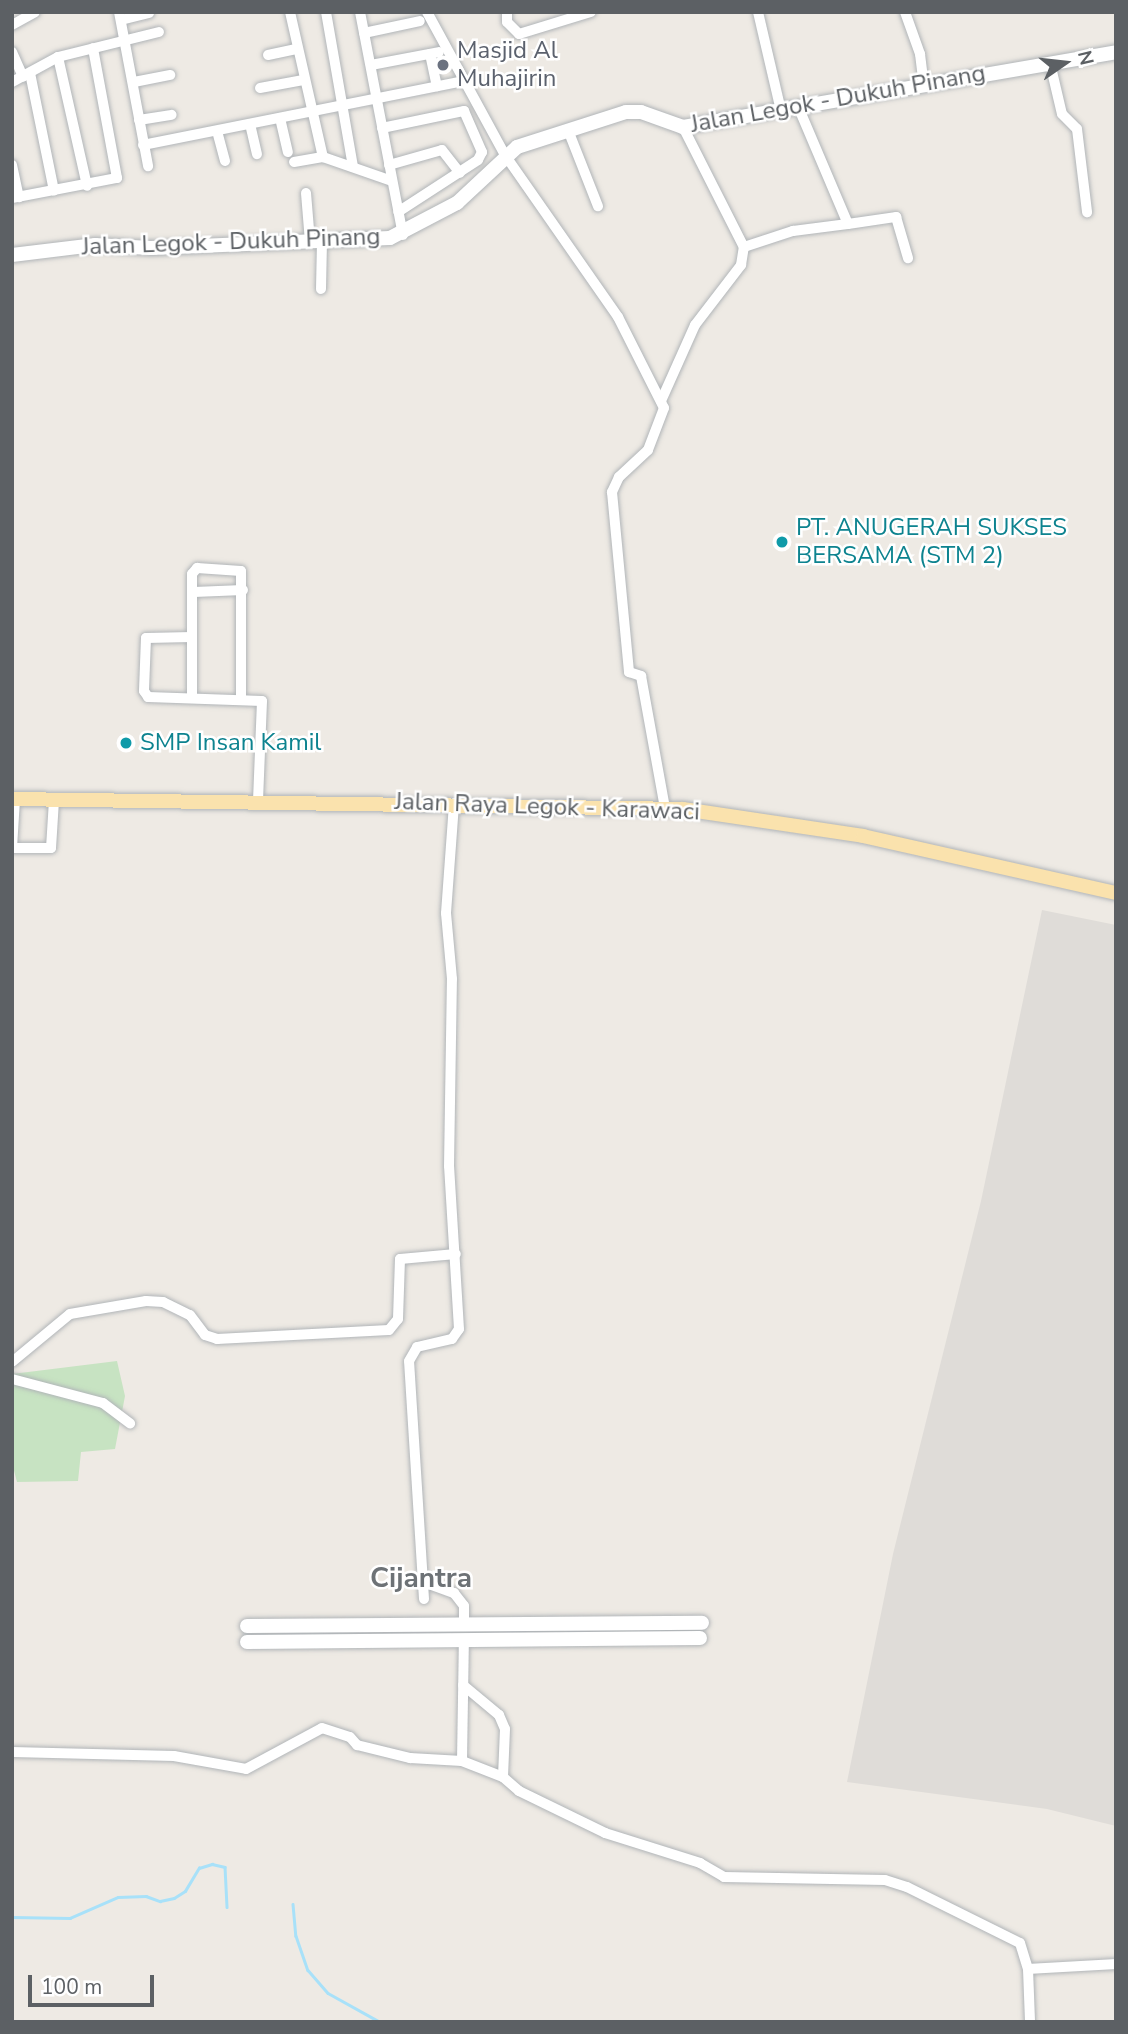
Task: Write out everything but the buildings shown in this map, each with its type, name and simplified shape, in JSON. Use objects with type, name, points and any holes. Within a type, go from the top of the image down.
[{"type":"main road","name":"Jalan Raya Legok - Karawaci","points":[[14,799],[665,808],[863,836],[1116,892]]},
{"type":"street","points":[[12,25],[35,12]]},
{"type":"street","points":[[290,12],[303,80],[323,157]]},
{"type":"street","points":[[326,12],[353,167]]},
{"type":"street","points":[[359,12],[403,234]]},
{"type":"street","points":[[427,12],[482,106],[505,155],[618,317],[665,412],[656,435],[619,477],[612,492],[629,672],[642,676],[665,808]]},
{"type":"street","points":[[507,12],[507,22],[519,34],[592,12]]},
{"type":"street","points":[[758,12],[781,111]]},
{"type":"street","points":[[905,12],[920,54],[924,86]]},
{"type":"street","points":[[148,166],[120,16],[149,13]]},
{"type":"street","points":[[364,33],[420,21]]},
{"type":"street","points":[[12,82],[58,57],[159,32]]},
{"type":"street","points":[[12,165],[16,197],[113,181],[118,175],[93,48]]},
{"type":"street","points":[[268,55],[296,49]]},
{"type":"street","points":[[12,52],[26,75],[54,191]]},
{"type":"street","name":"Jalan Legok - Dukuh Pinang","points":[[12,255],[95,245],[151,248],[316,242],[403,234],[469,194],[505,155],[568,130],[634,110],[683,127],[1116,52]]},
{"type":"street","points":[[371,65],[434,53],[437,86]]},
{"type":"street","points":[[58,57],[86,186]]},
{"type":"street","points":[[1050,62],[1062,114],[1077,129],[1087,212]]},
{"type":"street","points":[[134,82],[170,75]]},
{"type":"street","points":[[260,88],[303,80]]},
{"type":"street","points":[[144,145],[457,82]]},
{"type":"street","points":[[382,128],[482,106]]},
{"type":"street","points":[[798,106],[848,224]]},
{"type":"street","points":[[398,212],[460,173],[482,154],[464,111]]},
{"type":"street","points":[[139,120],[172,115]]},
{"type":"street","points":[[280,118],[288,152]]},
{"type":"street","points":[[250,124],[257,154]]},
{"type":"street","points":[[661,401],[695,325],[741,265],[744,247],[683,127]]},
{"type":"street","points":[[568,130],[598,206]]},
{"type":"street","points":[[217,131],[225,161]]},
{"type":"street","points":[[389,165],[442,150],[460,173]]},
{"type":"street","points":[[294,162],[323,157],[392,181]]},
{"type":"street","points":[[306,193],[316,242],[321,289]]},
{"type":"street","points":[[744,247],[793,231],[896,217],[908,258]]},
{"type":"street","points":[[192,698],[192,574],[197,568],[240,569],[243,590],[241,698]]},
{"type":"street","points":[[194,592],[243,590]]},
{"type":"street","points":[[192,637],[146,638],[144,691],[148,697],[258,699],[264,705],[258,801]]},
{"type":"street","points":[[14,799],[12,848],[44,852],[51,848],[54,800]]},
{"type":"street","points":[[424,1600],[410,1361],[420,1345],[442,1342],[457,1334],[456,1254],[449,1166],[452,979],[446,913],[454,803]]},
{"type":"street","points":[[12,1362],[69,1314],[146,1301],[182,1311],[205,1335],[217,1339],[389,1330],[398,1319],[400,1259],[456,1254]]},
{"type":"street","points":[[12,1379],[103,1403],[130,1423]]},
{"type":"street","points":[[423,1575],[429,1584],[454,1593],[464,1606],[464,1625]]},
{"type":"street","points":[[247,1626],[702,1623]]},
{"type":"street","points":[[526,1625],[526,1640]]},
{"type":"street","points":[[364,1626],[364,1641]]},
{"type":"street","points":[[247,1642],[700,1639]]},
{"type":"street","points":[[462,1760],[464,1640]]},
{"type":"street","points":[[463,1685],[499,1715],[505,1729],[503,1777]]},
{"type":"street","points":[[12,1752],[174,1756],[246,1769],[322,1728],[357,1745],[410,1758],[462,1760],[503,1777],[519,1791],[605,1833],[701,1863],[724,1877],[896,1882],[1020,1943],[1028,1969],[1030,2022]]},
{"type":"street","points":[[1028,1969],[1116,1964]]},
{"type":"shaded area","points":[[1042,910],[1116,925],[1116,1826],[1047,1809],[847,1782],[893,1554],[981,1201]]},
{"type":"green space","points":[[117,1361],[125,1396],[115,1449],[81,1452],[78,1481],[17,1482],[12,1463],[12,1374]]},
{"type":"waterway","points":[[12,1917],[70,1918],[118,1897],[146,1896],[160,1901],[174,1898],[185,1891],[199,1868],[212,1864],[225,1867],[227,1907]]},
{"type":"waterway","points":[[293,1904],[296,1936],[308,1970],[328,1993],[380,2022]]},
{"type":"place","name":"Masjid Al Muhajirin","points":[[443,65]]},
{"type":"place","name":"PT. ANUGERAH SUKSES BERSAMA (STM 2)","points":[[782,542]]},
{"type":"place","name":"SMP Insan Kamil","points":[[126,743]]},
{"type":"district","name":"Cijantra","points":[[421,1578]]}]
